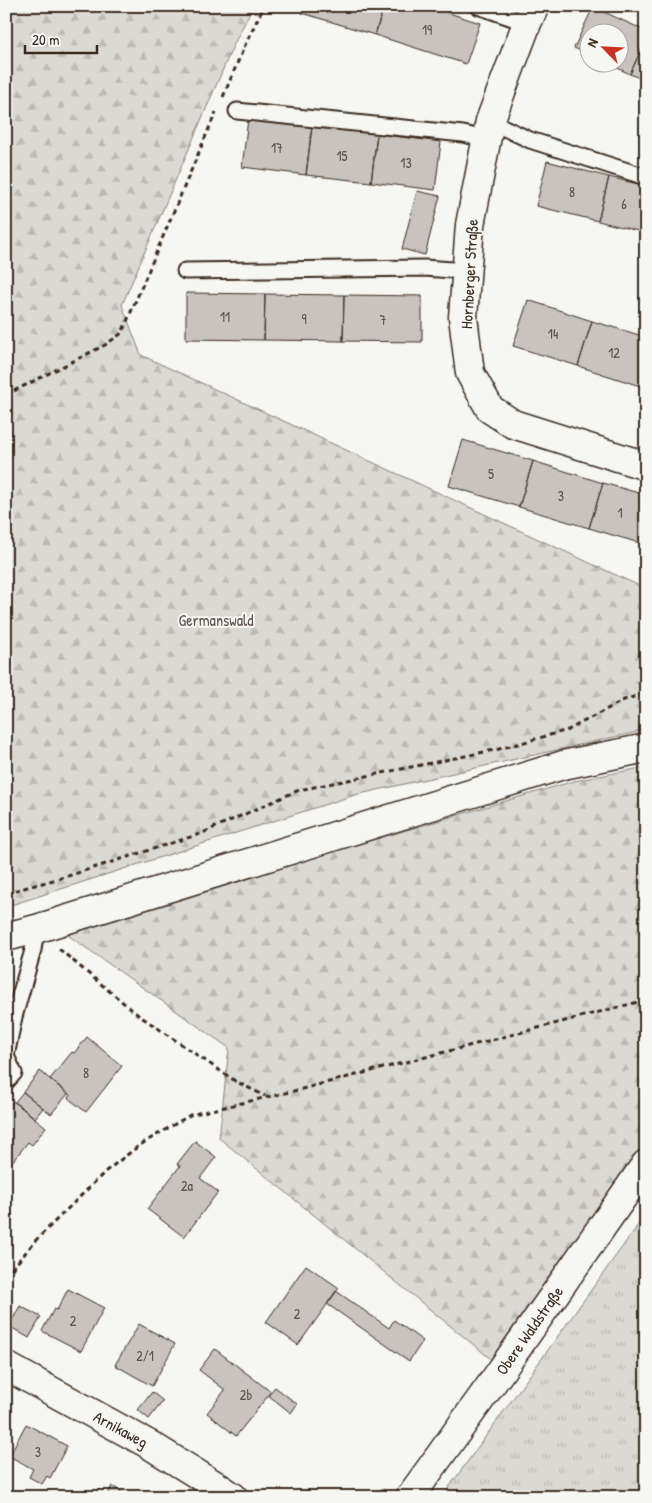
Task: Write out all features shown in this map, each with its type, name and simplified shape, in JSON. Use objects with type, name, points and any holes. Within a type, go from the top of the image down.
[{"type":"street","name":"Hornberger Straße","points":[[531,15],[488,130],[470,225],[463,317],[470,373],[490,409],[513,424],[646,466]]},
{"type":"street","points":[[6,937],[563,765],[646,748]]},
{"type":"street","name":"Obere Waldstraße","points":[[410,1497],[646,1164]]},
{"type":"street","name":"Arnikaweg","points":[[6,1366],[150,1445],[218,1486],[232,1497]]},
{"type":"lane","points":[[478,6],[531,15]]},
{"type":"lane","points":[[237,111],[453,133],[488,130],[530,140],[646,177]]},
{"type":"lane","points":[[185,271],[424,268],[467,272]]},
{"type":"lane","points":[[6,1082],[14,1073],[6,1056],[14,1017],[33,950],[36,929]]},
{"type":"path","points":[[222,99],[264,6]]},
{"type":"path","points":[[6,395],[105,345],[122,333],[218,108]]},
{"type":"path","points":[[6,893],[68,876],[200,834],[299,790],[499,749],[568,730],[624,700],[646,693]]},
{"type":"path","points":[[36,929],[138,1014],[235,1081],[266,1097]]},
{"type":"path","points":[[6,1276],[36,1240],[106,1171],[140,1145],[190,1115],[298,1090],[646,1000]]},
{"type":"green space","name":"Germanswald","points":[[6,6],[253,6],[233,46],[122,305],[141,355],[646,589],[646,730],[355,795],[11,905],[6,902]]},
{"type":"green space","points":[[646,767],[646,1140],[491,1359],[219,1138],[229,1048],[62,931],[574,781]]},
{"type":"green space","points":[[646,1214],[646,1497],[442,1497]]},
{"type":"building","points":[[304,6],[384,6],[375,35],[302,13]]},
{"type":"building","points":[[384,6],[427,6],[480,23],[466,64],[375,35]]},
{"type":"building","points":[[593,7],[626,22],[586,22]]},
{"type":"building","points":[[630,24],[646,31],[646,39],[630,74],[626,72],[630,72]]},
{"type":"building","points":[[580,35],[580,51],[574,48]]},
{"type":"building","points":[[646,39],[646,81],[630,74]]},
{"type":"building","points":[[248,119],[312,126],[306,175],[242,167]]},
{"type":"building","points":[[312,126],[377,134],[371,182],[306,175]]},
{"type":"building","points":[[377,134],[441,142],[435,190],[371,182]]},
{"type":"building","points":[[547,161],[609,177],[598,221],[536,206]]},
{"type":"building","points":[[609,177],[646,186],[646,233],[598,221]]},
{"type":"building","points":[[417,191],[440,196],[425,255],[402,249]]},
{"type":"building","points":[[186,293],[265,294],[264,340],[186,339]]},
{"type":"building","points":[[265,294],[344,295],[343,341],[264,340]]},
{"type":"building","points":[[344,295],[422,296],[422,342],[343,341]]},
{"type":"building","points":[[528,300],[592,321],[578,366],[513,346]]},
{"type":"building","points":[[592,321],[646,337],[646,377],[643,387],[578,366]]},
{"type":"building","points":[[463,440],[533,461],[519,507],[449,486]]},
{"type":"building","points":[[533,461],[603,483],[589,528],[519,507]]},
{"type":"building","points":[[603,483],[646,495],[646,545],[589,528]]},
{"type":"building","points":[[87,1037],[122,1066],[86,1112],[68,1098],[70,1095],[50,1079]]},
{"type":"building","points":[[40,1071],[68,1094],[51,1114],[23,1092]]},
{"type":"building","points":[[23,1092],[43,1108],[35,1118],[15,1102]]},
{"type":"building","points":[[13,1101],[46,1127],[32,1145],[28,1142],[8,1167],[6,1165],[6,1110]]},
{"type":"building","points":[[195,1141],[216,1157],[200,1178],[218,1192],[184,1237],[147,1209],[180,1166],[177,1164]]},
{"type":"building","points":[[306,1265],[339,1288],[298,1345],[266,1322]]},
{"type":"building","points":[[68,1289],[104,1308],[81,1351],[42,1331],[54,1309],[57,1310]]},
{"type":"building","points":[[336,1291],[389,1328],[394,1320],[423,1341],[409,1361],[327,1304]]},
{"type":"building","points":[[20,1306],[41,1317],[29,1338],[9,1326]]},
{"type":"building","points":[[139,1324],[175,1344],[152,1386],[115,1365]]},
{"type":"building","points":[[215,1349],[271,1392],[236,1436],[207,1413],[225,1390],[199,1370]]},
{"type":"building","points":[[275,1387],[297,1404],[291,1413],[268,1395]]},
{"type":"building","points":[[152,1392],[163,1401],[149,1419],[138,1410]]},
{"type":"building","points":[[26,1424],[67,1446],[50,1478],[47,1476],[42,1484],[29,1477],[33,1469],[9,1456]]},
{"type":"building","points":[[112,1486],[130,1497],[106,1497]]}]
